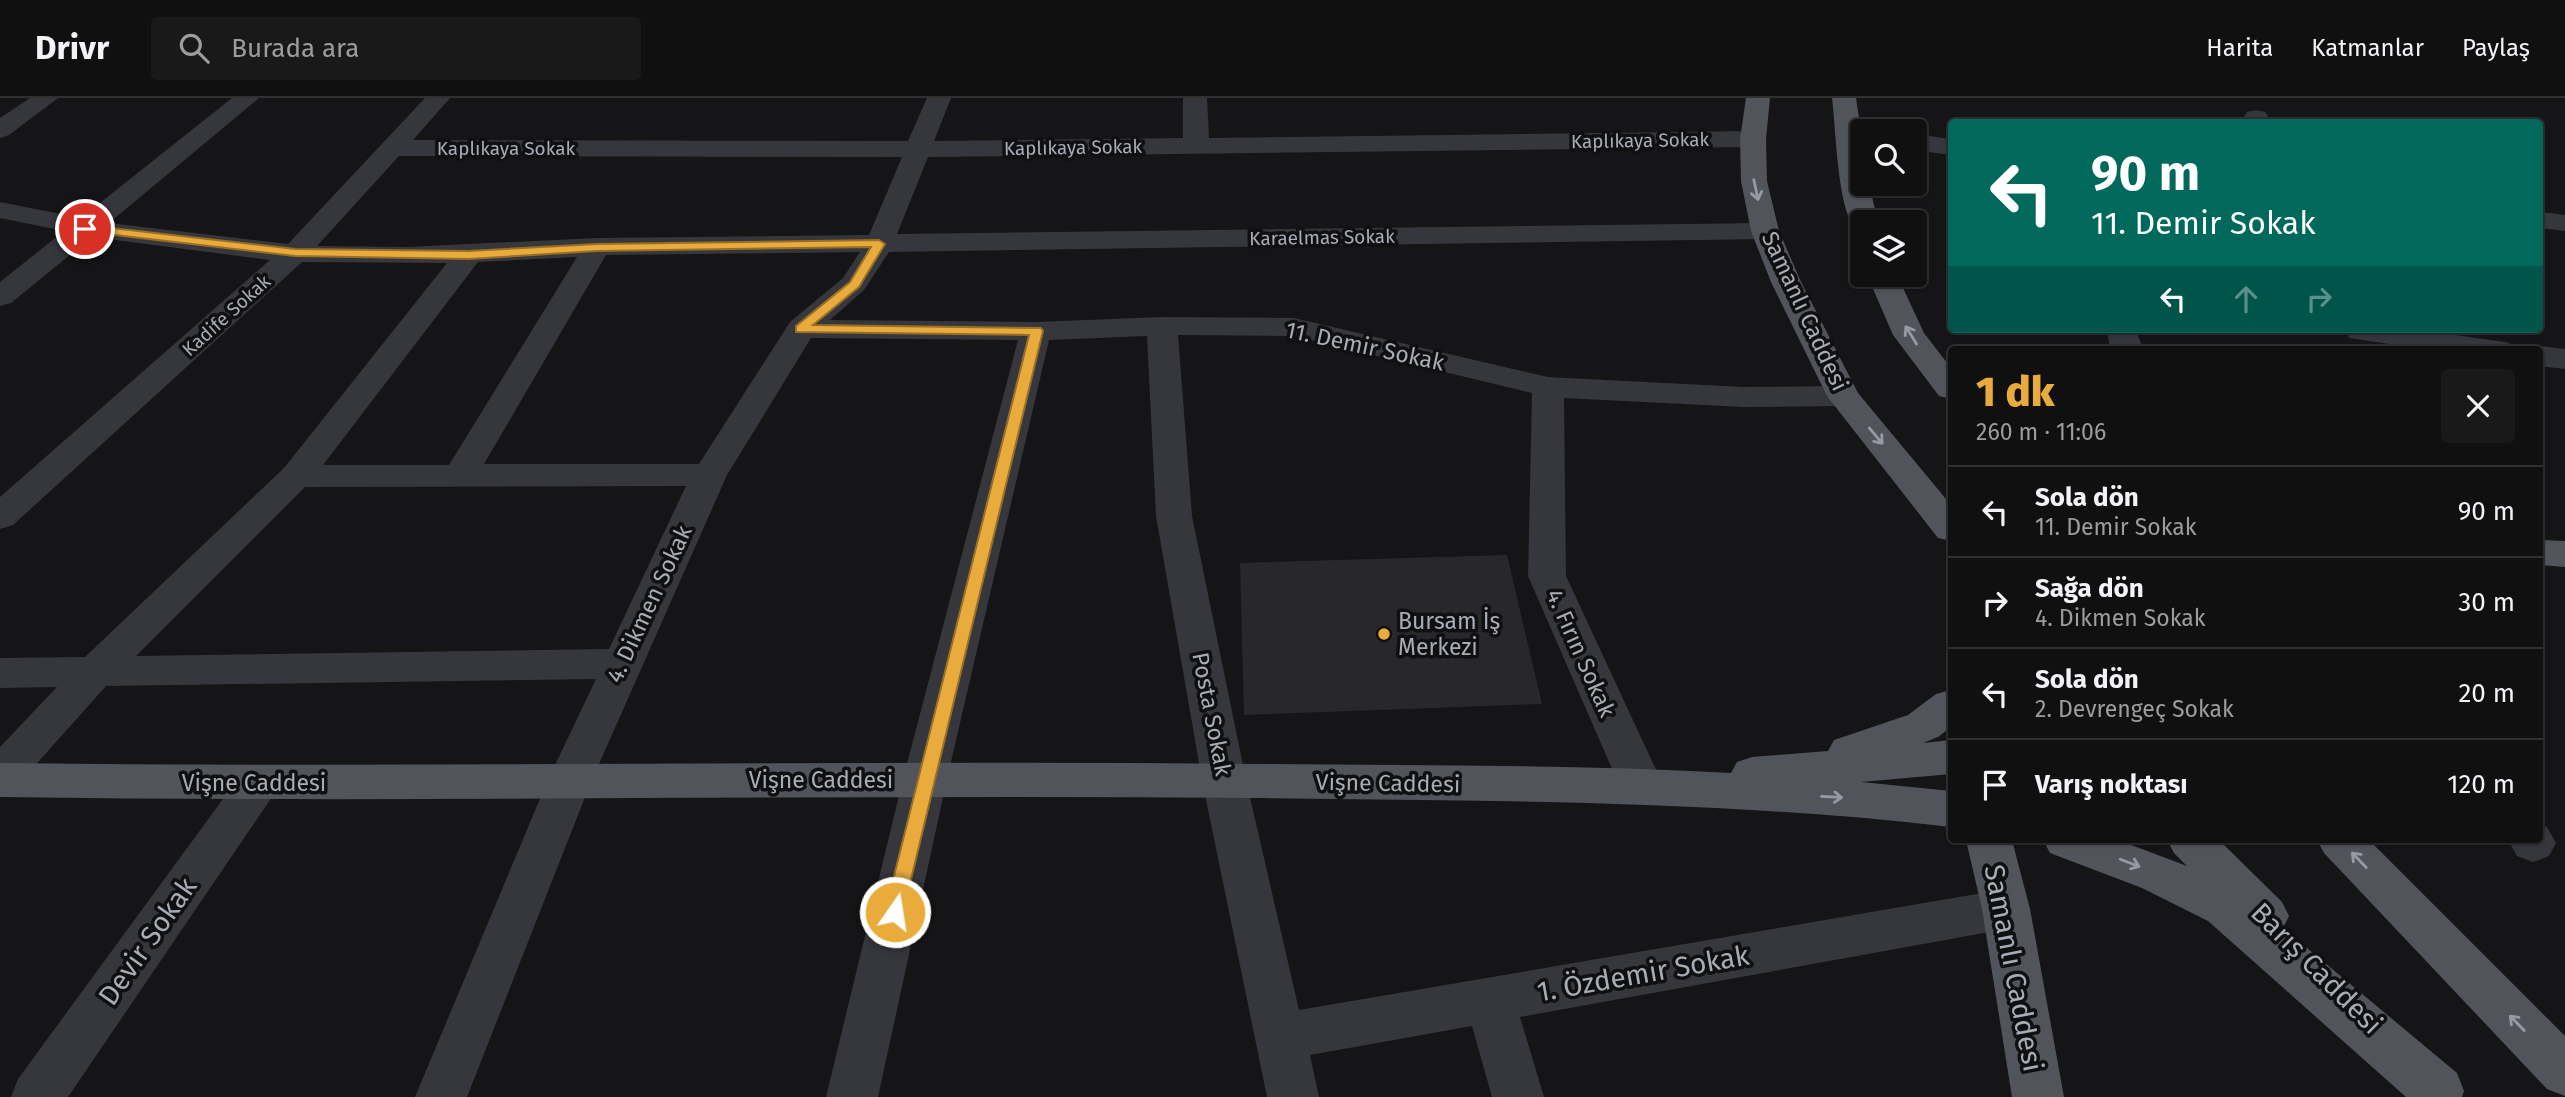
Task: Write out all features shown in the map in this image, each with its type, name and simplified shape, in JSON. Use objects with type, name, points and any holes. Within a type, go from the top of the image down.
[{"type":"main road","name":"Samanlı Caddesi","points":[[1758,98],[1753,139],[1754,181],[1765,231],[1813,339],[1843,396],[1948,527]]},
{"type":"main road","points":[[1844,98],[1851,119]]},
{"type":"main road","points":[[1887,287],[1909,335],[1948,385]]},
{"type":"main road","points":[[2543,552],[2565,554]]},
{"type":"main road","points":[[1803,769],[1923,726],[1948,707]]},
{"type":"main road","points":[[1642,786],[1948,757]]},
{"type":"main road","name":"Vişne Caddesi","points":[[0,778],[257,785],[925,779],[1642,786]]},
{"type":"main road","points":[[1642,786],[1879,800],[1948,809]]},
{"type":"main road","name":"Samanlı Caddesi","points":[[1990,843],[2006,909],[2038,1097]]},
{"type":"main road","points":[[2074,843],[2158,874],[2225,907],[2440,1094]]},
{"type":"main road","name":"Barış Caddesi","points":[[2193,843],[2440,1094]]},
{"type":"main road","points":[[2343,843],[2565,1072]]},
{"type":"street","points":[[0,130],[46,98]]},
{"type":"street","points":[[0,297],[247,98]]},
{"type":"street","name":"Kadife Sokak","points":[[0,517],[295,253],[438,98]]},
{"type":"street","name":"4. Dikmen Sokak","points":[[441,1097],[569,782],[709,475],[801,329],[854,284],[879,244],[939,98]]},
{"type":"street","points":[[1195,98],[1196,146]]},
{"type":"street","name":"Kaplıkaya Sokak","points":[[392,148],[920,149],[1753,139]]},
{"type":"street","points":[[1927,144],[1948,147]]},
{"type":"street","name":"Karaelmas Sokak","points":[[0,210],[85,229],[295,253],[469,255],[597,247],[1765,231]]},
{"type":"street","points":[[2543,220],[2565,223]]},
{"type":"street","points":[[460,476],[597,247]]},
{"type":"street","points":[[0,778],[95,672],[296,476],[469,255]]},
{"type":"street","name":"11. Demir Sokak","points":[[801,329],[1036,331],[1162,326],[1294,327],[1548,387],[1744,397],[1843,396]]},
{"type":"street","name":"Posta Sokak","points":[[1162,326],[1174,516],[1224,780],[1293,1097]]},
{"type":"street","points":[[852,1097],[925,779],[1036,331]]},
{"type":"street","points":[[2363,337],[2456,346]]},
{"type":"street","points":[[2543,356],[2565,359]]},
{"type":"street","name":"4. Fırın Sokak","points":[[1548,387],[1547,576],[1642,786]]},
{"type":"street","points":[[296,476],[709,475]]},
{"type":"street","points":[[0,673],[622,664]]},
{"type":"street","name":"Devir Sokak","points":[[37,1097],[257,785]]},
{"type":"street","name":"1. Özdemir Sokak","points":[[1280,1037],[2006,909]]},
{"type":"street","points":[[1489,1000],[1518,1097]]},
{"type":"building","name":"Bursam İş Merkezi","points":[[1507,555],[1542,704],[1244,715],[1240,563]]},
{"type":"place","name":"Bursam İş Merkezi","points":[[1384,634]]},
{"type":"route","points":[[85,229],[295,253],[469,255],[597,247],[879,244],[854,284],[801,329],[1036,331],[925,779],[895,912]]}]
